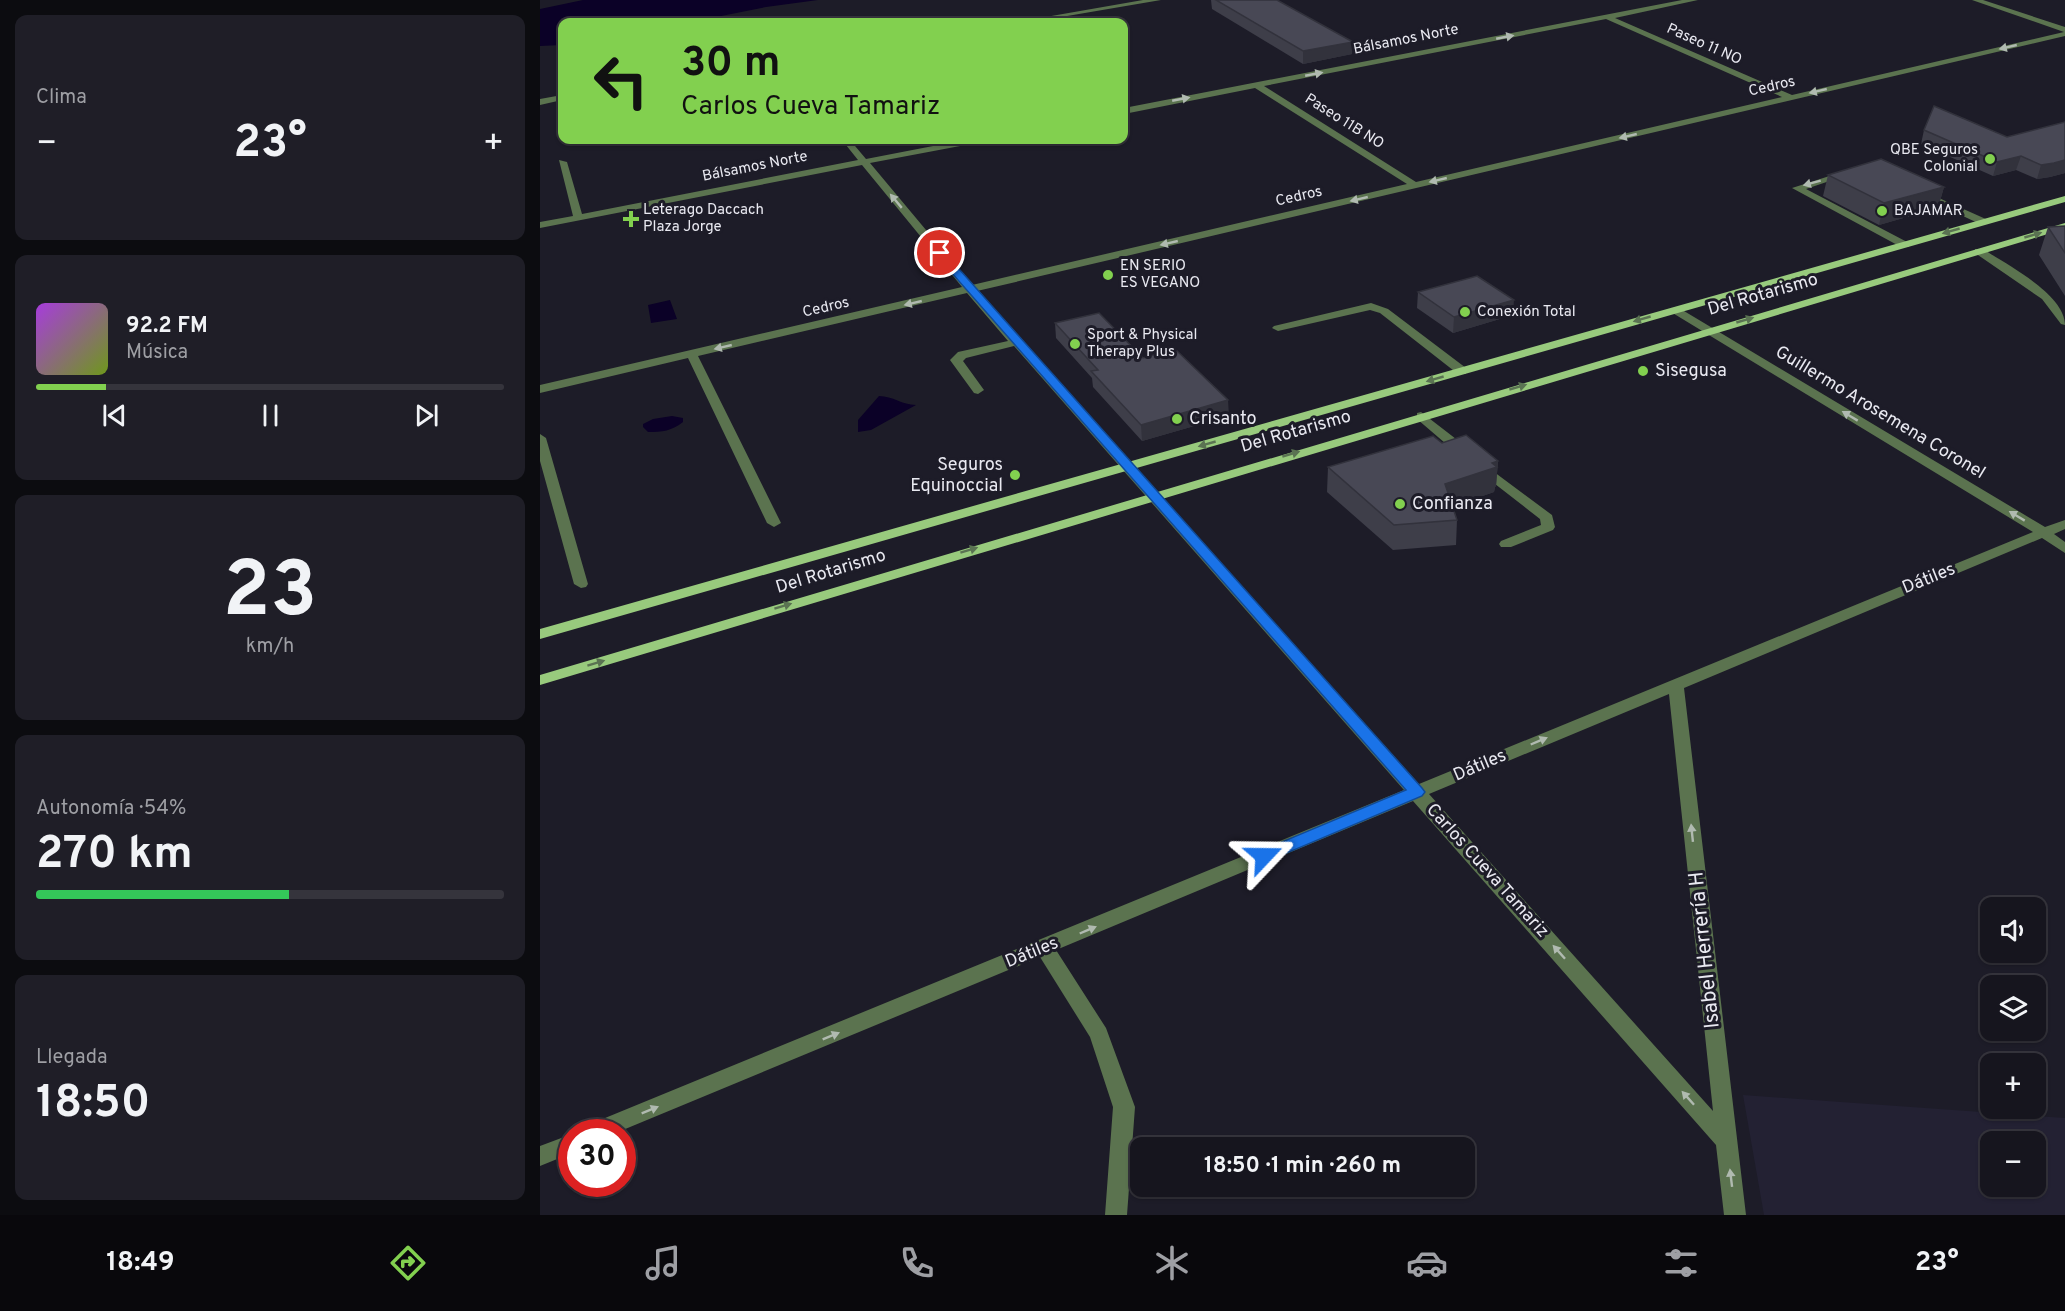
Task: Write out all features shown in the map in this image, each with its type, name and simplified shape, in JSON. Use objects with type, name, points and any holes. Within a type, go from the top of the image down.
[{"type":"main road","name":"Del Rotarismo","points":[[540,634],[2065,199]]},
{"type":"main road","name":"Del Rotarismo","points":[[540,680],[1154,495],[2064,226]]},
{"type":"street","points":[[1046,18],[1157,0]]},
{"type":"street","name":"Bálsamos Norte","points":[[1128,110],[1694,0]]},
{"type":"street","points":[[1976,0],[2065,32]]},
{"type":"street","name":"Paseo 11 NO","points":[[1606,17],[1791,98]]},
{"type":"street","name":"Cedros","points":[[540,389],[1416,186],[2065,32]]},
{"type":"street","name":"Paseo 11B NO","points":[[1256,85],[1416,186]]},
{"type":"street","points":[[540,102],[558,99]]},
{"type":"street","name":"Carlos Cueva Tamariz","points":[[849,144],[970,290],[1129,466],[1727,1142]]},
{"type":"street","name":"Bálsamos Norte","points":[[540,225],[955,144]]},
{"type":"street","points":[[562,162],[579,217]]},
{"type":"street","points":[[1861,170],[1797,188],[1905,245]]},
{"type":"street","points":[[1912,189],[1984,222]]},
{"type":"street","points":[[1979,251],[2046,297],[2065,322]]},
{"type":"street","points":[[1278,328],[1371,306],[1384,310],[1462,371]]},
{"type":"street","name":"Guillermo Arosemena Coronel","points":[[1675,310],[2043,532],[2065,549]]},
{"type":"street","points":[[978,390],[956,360],[962,355],[1017,342]]},
{"type":"street","points":[[692,355],[774,523]]},
{"type":"street","points":[[1421,416],[1547,518],[1548,527],[1506,544]]},
{"type":"street","points":[[540,438],[581,584]]},
{"type":"street","name":"Dátiles","points":[[628,1119],[2065,524]]},
{"type":"street","name":"Isabel Herrería H","points":[[1676,684],[1736,1215]]},
{"type":"street","points":[[1045,948],[1099,1034],[1124,1107],[1116,1215]]},
{"type":"street","points":[[540,1156],[558,1149]]},
{"type":"shaded area","points":[[583,0],[818,0],[711,18],[558,18],[558,45],[540,46],[540,9]]},
{"type":"shaded area","points":[[670,300],[677,319],[651,323],[648,305]]},
{"type":"shaded area","points":[[879,396],[916,405],[871,430],[858,432],[858,420]]},
{"type":"shaded area","points":[[672,416],[683,418],[683,422],[662,431],[648,432],[643,427],[643,424],[653,419]]},
{"type":"shaded area","points":[[1743,1095],[1980,1112],[1980,1119],[2065,1118],[2065,1215],[1764,1215]]},
{"type":"building","points":[[1216,0],[1277,0],[1353,42],[1303,51]]},
{"type":"building","points":[[1934,106],[2007,137],[2065,122],[2065,160],[2041,165],[2021,156],[1997,162],[1924,130]]},
{"type":"building","points":[[1881,159],[1944,187],[1884,203],[1828,175]]},
{"type":"building","points":[[2065,226],[2065,253],[2048,227]]},
{"type":"building","points":[[1477,276],[1514,300],[1454,317],[1418,292]]},
{"type":"building","points":[[1099,313],[1143,358],[1175,349],[1228,400],[1141,425],[1091,371],[1098,370],[1055,323]]},
{"type":"building","points":[[1466,435],[1498,461],[1492,463],[1497,467],[1445,484],[1457,520],[1394,525],[1328,467],[1433,436],[1442,443]]},
{"type":"place","name":"QBE Seguros Colonial","points":[[1990,159]]},
{"type":"place","name":"BAJAMAR","points":[[1882,211]]},
{"type":"place","name":"Leterago Daccach Plaza Jorge","points":[[631,219]]},
{"type":"place","name":"EN SERIO ES VEGANO","points":[[1108,275]]},
{"type":"place","name":"Conexión Total","points":[[1465,312]]},
{"type":"place","name":"Sport & Physical Therapy Plus","points":[[1075,344]]},
{"type":"place","name":"Sisegusa","points":[[1643,371]]},
{"type":"place","name":"Crisanto","points":[[1177,419]]},
{"type":"place","name":"Seguros Equinoccial","points":[[1015,475]]},
{"type":"place","name":"Confianza","points":[[1400,504]]},
{"type":"route","points":[[940,253],[970,290],[1417,792],[1264,856]]}]
